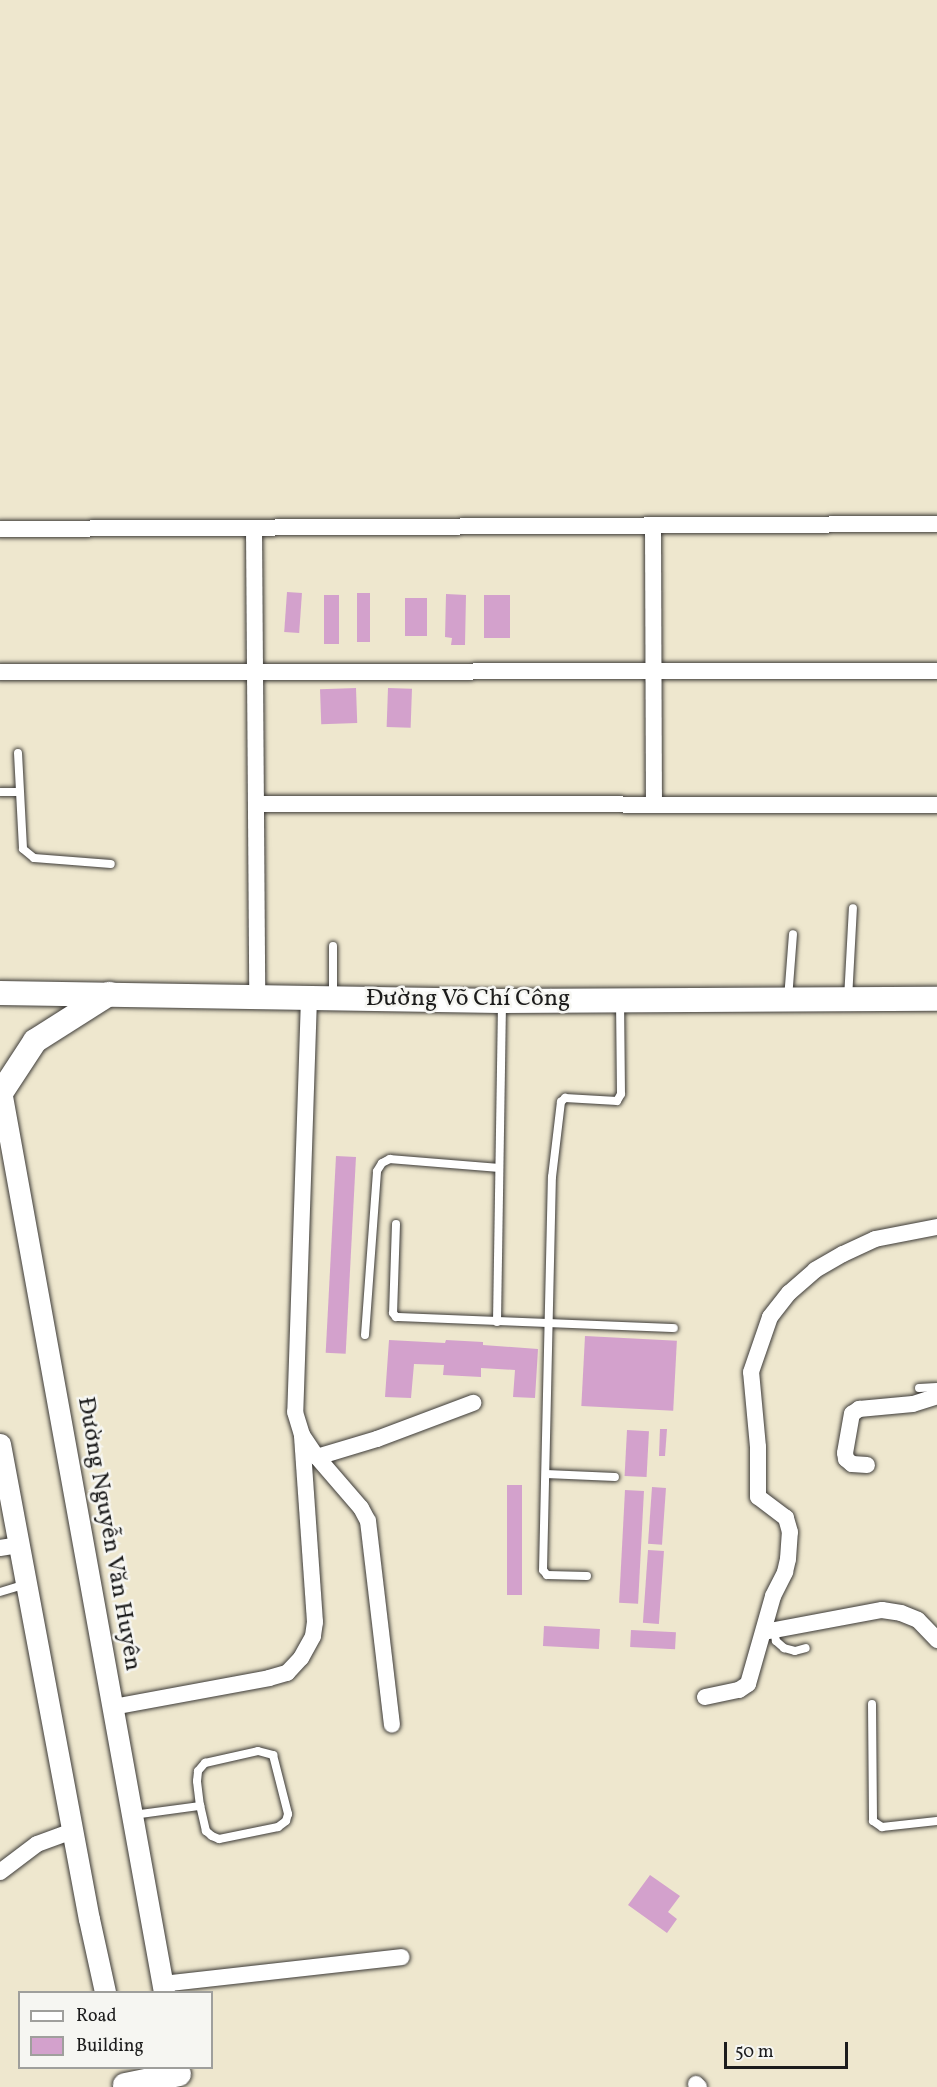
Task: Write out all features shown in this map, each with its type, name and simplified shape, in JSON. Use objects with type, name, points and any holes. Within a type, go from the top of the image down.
[{"type":"main road","name":"Đường Võ Chí Công","points":[[0,993],[502,1001],[937,999]]},
{"type":"main road","points":[[1,1089],[35,1041],[109,994]]},
{"type":"main road","points":[[124,2080],[180,2076]]},
{"type":"street","points":[[0,530],[937,524]]},
{"type":"street","points":[[653,526],[654,804]]},
{"type":"street","points":[[254,528],[258,998]]},
{"type":"street","points":[[0,672],[937,671]]},
{"type":"street","points":[[256,804],[937,805]]},
{"type":"street","points":[[113,1707],[287,1673],[301,1658],[312,1636],[315,1622],[302,1435],[295,1412],[321,998]]},
{"type":"street","name":"Đường Nguyễn Văn Huyên","points":[[1,1089],[163,1988]]},
{"type":"street","points":[[705,1696],[739,1690],[748,1684],[769,1631],[773,1596],[785,1572],[790,1532],[786,1518],[758,1497],[758,1447],[751,1372],[766,1328],[789,1293],[815,1270],[875,1239],[937,1227]]},
{"type":"street","points":[[867,1464],[852,1464],[846,1459],[852,1414],[859,1409],[913,1404],[937,1396]]},
{"type":"street","points":[[317,1457],[377,1439],[473,1403]]},
{"type":"street","points":[[302,1435],[317,1457],[361,1508],[368,1521],[392,1725]]},
{"type":"street","points":[[0,1444],[10,1547],[27,1584],[72,1831],[105,1991]]},
{"type":"street","points":[[769,1631],[882,1610],[901,1613],[918,1620],[937,1640]]},
{"type":"street","points":[[0,1872],[37,1844],[72,1831]]},
{"type":"street","points":[[163,1988],[401,1957]]},
{"type":"lane","points":[[18,753],[22,849],[26,854],[34,858],[111,864]]},
{"type":"lane","points":[[0,792],[19,792]]},
{"type":"lane","points":[[848,999],[853,908]]},
{"type":"lane","points":[[788,1000],[793,933]]},
{"type":"lane","points":[[321,998],[333,946]]},
{"type":"lane","points":[[497,1322],[502,1001]]},
{"type":"lane","points":[[587,1576],[547,1575],[543,1570],[552,1178],[559,1106],[565,1098],[616,1101],[620,1098],[620,1001]]},
{"type":"lane","points":[[365,1335],[377,1171],[382,1163],[390,1159],[499,1168]]},
{"type":"lane","points":[[396,1224],[393,1313],[396,1317],[549,1325],[674,1328]]},
{"type":"lane","points":[[919,1388],[937,1387]]},
{"type":"lane","points":[[546,1473],[615,1477]]},
{"type":"lane","points":[[0,1592],[27,1584]]},
{"type":"lane","points":[[769,1631],[784,1648],[795,1651],[806,1648]]},
{"type":"lane","points":[[872,1704],[873,1821],[882,1827],[937,1821]]},
{"type":"lane","points":[[258,1751],[273,1755],[288,1814],[286,1821],[278,1827],[219,1839],[206,1831],[200,1806],[198,1771],[205,1763],[258,1751]]},
{"type":"lane","points":[[133,1815],[200,1806]]},
{"type":"building","points":[[287,592],[302,593],[299,633],[284,632]]},
{"type":"building","points":[[357,593],[370,593],[370,642],[357,642]]},
{"type":"building","points":[[446,594],[466,595],[465,645],[451,645],[452,638],[445,637]]},
{"type":"building","points":[[324,595],[339,595],[339,644],[324,644]]},
{"type":"building","points":[[484,595],[510,595],[510,638],[484,638]]},
{"type":"building","points":[[405,598],[427,598],[427,636],[405,636]]},
{"type":"building","points":[[356,688],[357,723],[321,724],[320,689]]},
{"type":"building","points":[[388,688],[412,689],[411,728],[387,727]]},
{"type":"building","points":[[336,1156],[356,1157],[346,1354],[326,1353]]},
{"type":"building","points":[[585,1336],[677,1341],[673,1411],[581,1406]]},
{"type":"building","points":[[389,1340],[445,1343],[446,1340],[483,1342],[483,1345],[538,1349],[535,1398],[513,1397],[515,1370],[481,1368],[481,1377],[443,1375],[444,1365],[414,1364],[411,1398],[385,1397]]},
{"type":"building","points":[[660,1429],[667,1429],[665,1456],[659,1456]]},
{"type":"building","points":[[627,1430],[649,1431],[647,1477],[625,1476]]},
{"type":"building","points":[[507,1485],[522,1485],[522,1595],[507,1595]]},
{"type":"building","points":[[652,1487],[666,1488],[662,1545],[648,1544]]},
{"type":"building","points":[[625,1490],[644,1491],[638,1604],[619,1603]]},
{"type":"building","points":[[648,1550],[664,1551],[659,1624],[643,1623]]},
{"type":"building","points":[[544,1626],[600,1629],[599,1649],[543,1646]]},
{"type":"building","points":[[631,1630],[676,1632],[675,1649],[630,1647]]},
{"type":"building","points":[[650,1875],[680,1896],[668,1912],[677,1919],[667,1933],[628,1905]]}]
